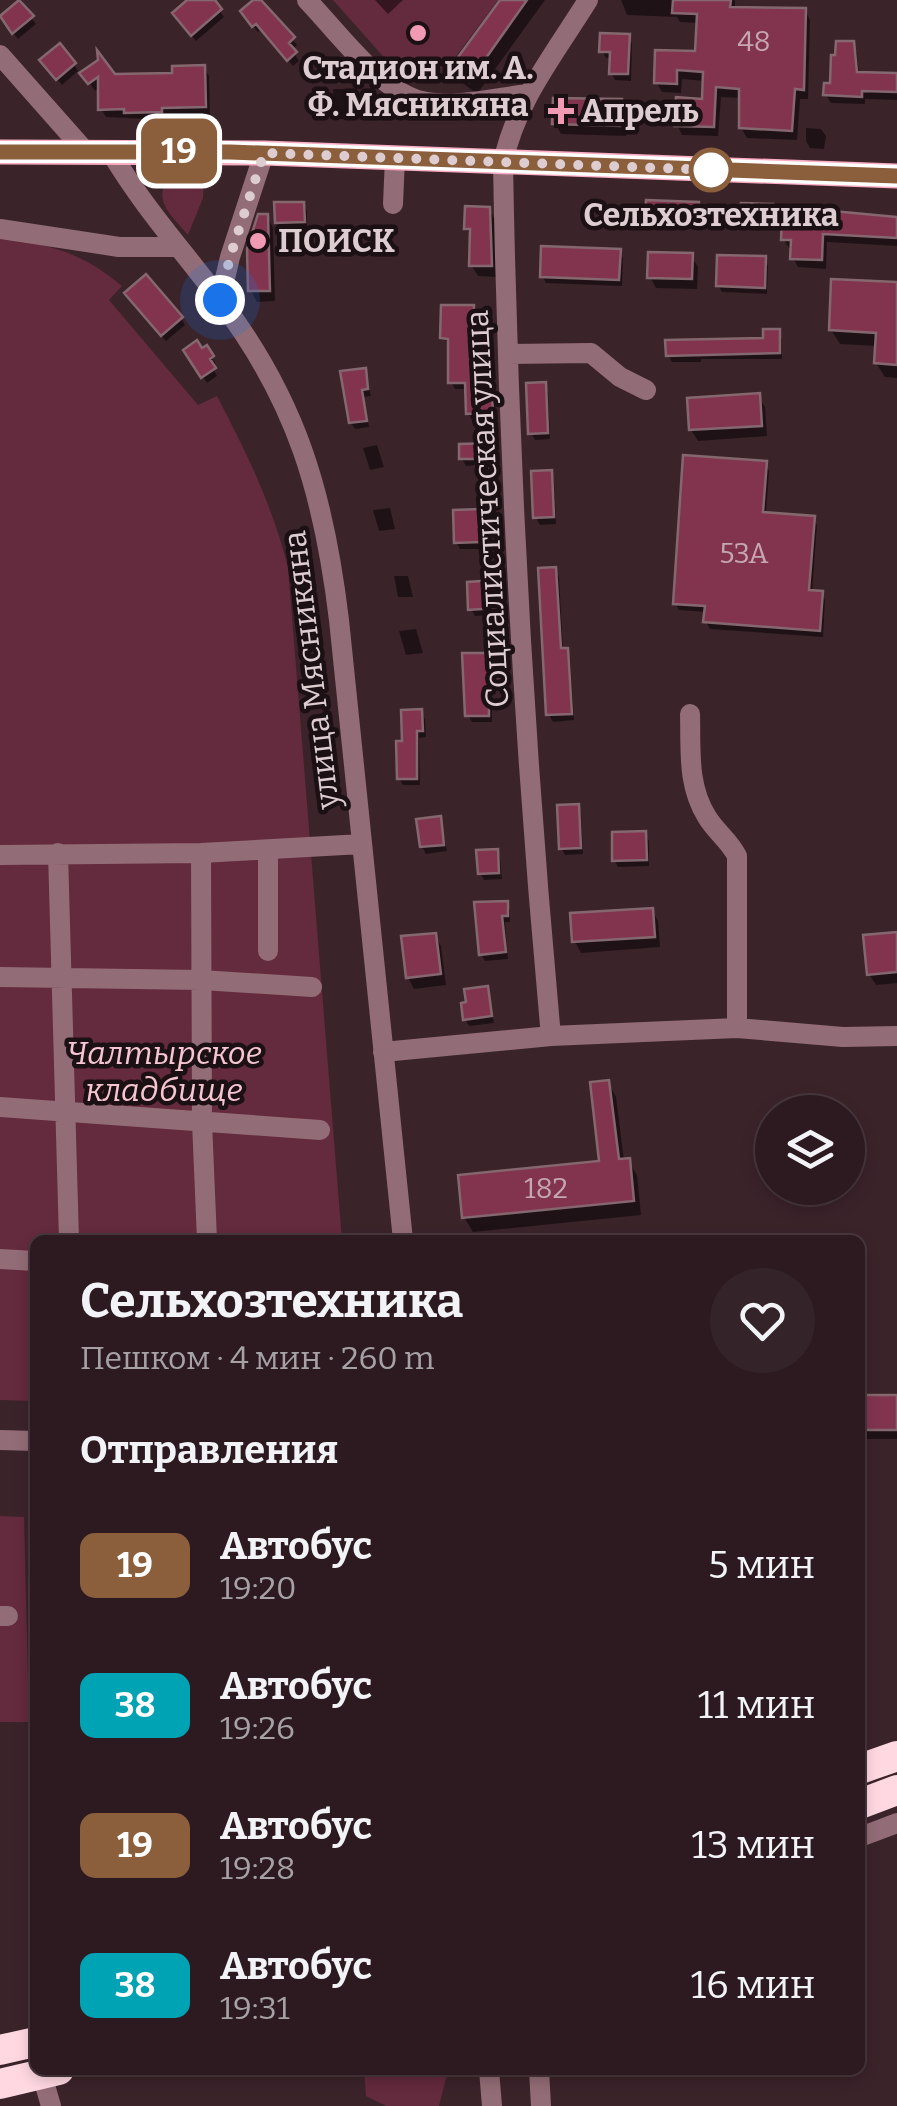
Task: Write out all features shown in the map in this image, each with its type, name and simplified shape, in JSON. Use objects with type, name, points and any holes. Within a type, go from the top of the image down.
[{"type":"highway","points":[[865,1767],[897,1756]]},
{"type":"highway","points":[[865,1802],[897,1790]]},
{"type":"highway","points":[[0,2050],[30,2043]]},
{"type":"highway","points":[[0,2084],[38,2075]]},
{"type":"main road","points":[[0,152],[264,153],[897,176]]},
{"type":"street","points":[[307,0],[384,80],[417,100],[440,103],[528,94]]},
{"type":"street","name":"Социалистическая улица","points":[[551,1036],[530,772],[508,354],[503,163],[508,140],[528,94],[588,0]]},
{"type":"street","name":"улица Мясникяна","points":[[0,55],[98,151],[220,300],[262,361],[283,400],[314,482],[336,589],[402,1235]]},
{"type":"street","points":[[220,300],[264,153]]},
{"type":"street","points":[[393,204],[395,158]]},
{"type":"street","points":[[0,229],[119,247],[177,248]]},
{"type":"street","points":[[508,354],[591,353],[620,377],[646,390]]},
{"type":"street","points":[[690,714],[691,778],[697,798],[713,827],[731,844],[739,869],[736,1028]]},
{"type":"street","points":[[0,855],[201,853],[362,844]]},
{"type":"street","points":[[268,850],[268,951]]},
{"type":"street","points":[[201,853],[202,1122],[207,1235]]},
{"type":"street","points":[[58,854],[69,1235]]},
{"type":"street","points":[[0,978],[202,980],[312,988]]},
{"type":"street","points":[[383,1052],[551,1036],[736,1028],[843,1038],[897,1036]]},
{"type":"street","points":[[0,1107],[320,1130]]},
{"type":"street","points":[[0,1259],[30,1261]]},
{"type":"street","points":[[0,1440],[30,1442]]},
{"type":"street","points":[[865,1835],[897,1823]]},
{"type":"street","points":[[50,2075],[51,2106]]},
{"type":"street","points":[[489,2075],[492,2106]]},
{"type":"street","points":[[539,2075],[541,2106]]},
{"type":"green space","name":"Стадион им. А. Ф. Мясникяна","points":[[333,0],[498,0],[448,67],[428,69],[405,81]]},
{"type":"green space","points":[[184,173],[204,175],[203,198],[188,235],[167,210],[162,196],[167,180]]},
{"type":"green space","name":"Чалтырское кладбище","points":[[0,238],[65,252],[93,265],[122,286],[109,300],[198,405],[217,396],[274,521],[288,567],[342,1235],[30,1235],[30,1401],[0,1400]]},
{"type":"green space","points":[[0,1516],[24,1517],[29,1722],[0,1722]]},
{"type":"green space","points":[[364,2075],[447,2075],[439,2106],[386,2106],[366,2096]]},
{"type":"building","points":[[19,0],[34,16],[12,34],[0,16]]},
{"type":"building","points":[[187,0],[215,0],[222,9],[191,36],[172,13]]},
{"type":"building","points":[[253,0],[261,0],[295,37],[289,43],[297,52],[287,61],[240,11]]},
{"type":"building","points":[[500,0],[527,0],[469,82],[450,68]]},
{"type":"building","points":[[673,0],[731,0],[730,7],[806,8],[804,90],[795,89],[792,131],[739,128],[739,89],[716,87],[714,127],[674,126],[676,97],[702,99],[703,72],[677,70],[677,84],[654,83],[655,50],[695,51],[697,14],[672,13]]},
{"type":"building","points":[[600,33],[630,34],[628,74],[609,74],[610,52],[599,52]]},
{"type":"building","points":[[836,41],[854,41],[857,72],[897,73],[897,92],[862,91],[862,97],[823,95],[824,83],[830,83]]},
{"type":"building","points":[[60,43],[76,63],[56,80],[39,60]]},
{"type":"building","points":[[97,50],[115,74],[172,73],[172,66],[205,65],[206,107],[162,108],[162,112],[98,110],[98,77],[88,84],[79,73],[98,60]]},
{"type":"building","points":[[553,98],[622,99],[621,126],[552,124]]},
{"type":"building","points":[[646,200],[699,202],[699,220],[645,218]]},
{"type":"building","points":[[274,202],[304,202],[305,222],[275,223]]},
{"type":"building","points":[[741,203],[773,204],[772,221],[741,220]]},
{"type":"building","points":[[465,206],[490,207],[492,266],[469,266],[470,229],[464,229]]},
{"type":"building","points":[[811,209],[897,217],[897,238],[823,234],[822,260],[790,259],[791,240],[781,240],[782,216],[801,217]]},
{"type":"building","points":[[258,214],[268,214],[270,291],[248,291],[247,249]]},
{"type":"building","points":[[541,246],[621,249],[619,280],[540,277]]},
{"type":"building","points":[[648,252],[693,253],[692,279],[647,278]]},
{"type":"building","points":[[717,255],[766,256],[765,288],[716,286]]},
{"type":"building","points":[[146,274],[183,317],[161,336],[124,293]]},
{"type":"building","points":[[831,279],[897,282],[897,365],[874,363],[876,333],[829,330]]},
{"type":"building","points":[[441,305],[474,305],[478,389],[492,389],[493,413],[466,414],[465,383],[448,383],[448,339],[440,338]]},
{"type":"building","points":[[763,329],[780,329],[780,353],[666,356],[665,340],[763,338]]},
{"type":"building","points":[[197,340],[202,348],[207,345],[216,368],[201,378],[183,350]]},
{"type":"building","points":[[366,368],[368,389],[362,390],[367,421],[349,423],[340,371]]},
{"type":"building","points":[[546,382],[548,433],[528,434],[526,383]]},
{"type":"building","points":[[760,393],[762,426],[689,430],[687,398]]},
{"type":"building","points":[[493,443],[494,467],[476,468],[476,459],[459,459],[459,444]]},
{"type":"building","points":[[683,455],[767,461],[763,512],[815,516],[809,590],[823,591],[820,631],[703,622],[705,606],[673,604]]},
{"type":"building","points":[[552,470],[554,517],[533,518],[531,471]]},
{"type":"building","points":[[480,509],[481,542],[454,543],[453,510]]},
{"type":"building","points":[[556,567],[561,648],[568,648],[572,714],[546,715],[538,568]]},
{"type":"building","points":[[496,580],[498,608],[468,610],[467,582]]},
{"type":"building","points":[[462,653],[503,653],[503,680],[489,680],[489,716],[465,716]]},
{"type":"building","points":[[422,709],[423,731],[417,731],[417,779],[397,779],[396,741],[402,741],[401,710]]},
{"type":"building","points":[[579,804],[581,848],[559,849],[557,805]]},
{"type":"building","points":[[441,816],[444,845],[420,847],[416,819]]},
{"type":"building","points":[[646,831],[647,860],[612,861],[612,832]]},
{"type":"building","points":[[498,849],[499,873],[478,874],[476,850]]},
{"type":"building","points":[[508,901],[508,916],[502,916],[506,952],[479,955],[474,902]]},
{"type":"building","points":[[653,908],[655,937],[572,942],[570,913]]},
{"type":"building","points":[[897,932],[897,972],[867,975],[863,935]]},
{"type":"building","points":[[436,933],[441,974],[406,978],[401,936]]},
{"type":"building","points":[[488,986],[492,1016],[463,1020],[464,989]]},
{"type":"building","points":[[609,1080],[619,1159],[630,1158],[634,1201],[462,1218],[458,1175],[599,1161],[590,1082]]},
{"type":"building","points":[[865,1395],[897,1395],[897,1430],[865,1430]]},
{"type":"bus line","name":"19","points":[[0,152],[230,152],[897,176]]},
{"type":"place","name":"Стадион им. А. Ф. Мясникяна","points":[[418,33]]},
{"type":"place","name":"Апрель","points":[[561,111]]},
{"type":"place","name":"Сельхозтехника","points":[[711,170]]},
{"type":"place","name":"ПОИСК","points":[[258,241]]},
{"type":"route","points":[[220,300],[264,153],[711,170]]}]
